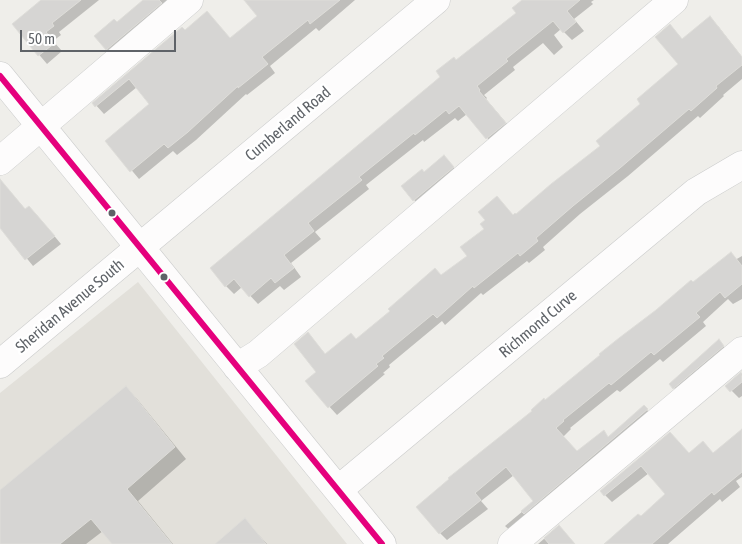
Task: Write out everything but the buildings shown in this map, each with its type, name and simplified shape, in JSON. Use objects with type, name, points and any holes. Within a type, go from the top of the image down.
[{"type":"street","points":[[0,161],[189,0]]},
{"type":"street","name":"Cumberland Road","points":[[140,248],[436,0]]},
{"type":"street","points":[[238,367],[258,354],[674,0]]},
{"type":"street","points":[[0,76],[382,544]]},
{"type":"street","name":"Richmond Curve","points":[[338,490],[696,192],[742,165]]},
{"type":"street","name":"Sheridan Avenue South","points":[[0,364],[140,248]]},
{"type":"street","points":[[512,544],[742,351]]},
{"type":"shaded area","points":[[138,282],[347,544],[0,544],[0,393]]},
{"type":"transit line","points":[[0,76],[382,544]]}]
